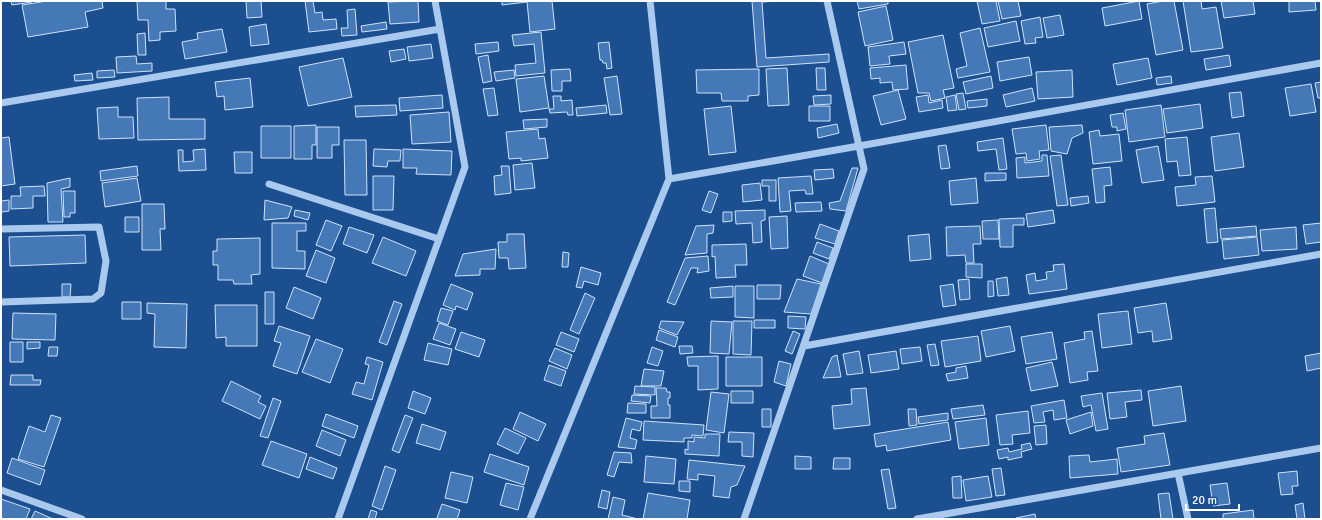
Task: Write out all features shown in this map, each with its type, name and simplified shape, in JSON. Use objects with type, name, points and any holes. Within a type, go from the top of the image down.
[{"type":"street","points":[[338,519],[465,167],[435,1]]},
{"type":"street","points":[[530,519],[669,179],[650,1]]},
{"type":"street","points":[[744,519],[864,169],[827,1]]},
{"type":"street","points":[[1,103],[440,29]]},
{"type":"street","points":[[669,179],[1321,62]]},
{"type":"street","points":[[269,184],[439,239]]},
{"type":"street","points":[[1,229],[98,227],[106,261],[101,293],[93,299],[1,302]]},
{"type":"street","points":[[804,346],[1321,254]]},
{"type":"street","points":[[917,519],[1321,448]]},
{"type":"street","points":[[1178,473],[1188,519]]},
{"type":"street","points":[[1,490],[82,519]]},
{"type":"building","points":[[11,1],[32,1],[32,2],[12,5]]},
{"type":"building","points":[[47,1],[102,1],[103,8],[85,12],[88,27],[28,37],[22,5]]},
{"type":"building","points":[[137,1],[166,1],[166,9],[175,9],[176,31],[160,32],[160,40],[149,41],[148,20],[138,20]]},
{"type":"building","points":[[246,1],[261,1],[262,17],[247,18]]},
{"type":"building","points":[[305,1],[313,1],[315,13],[322,12],[323,20],[336,19],[337,29],[309,32]]},
{"type":"building","points":[[418,1],[419,22],[390,24],[388,2]]},
{"type":"building","points":[[502,1],[552,1],[555,29],[530,32],[527,2],[502,5]]},
{"type":"building","points":[[752,1],[777,1],[762,2],[766,58],[829,54],[829,62],[757,67]]},
{"type":"building","points":[[857,1],[888,1],[888,4],[859,9]]},
{"type":"building","points":[[977,1],[996,1],[1000,21],[982,24]]},
{"type":"building","points":[[998,1],[1018,1],[1021,16],[1002,19]]},
{"type":"building","points":[[1139,1],[1142,19],[1105,26],[1102,8]]},
{"type":"building","points":[[1163,1],[1174,1],[1183,50],[1156,55],[1147,4]]},
{"type":"building","points":[[1183,1],[1201,1],[1202,9],[1216,7],[1223,48],[1191,52]]},
{"type":"building","points":[[1221,1],[1253,1],[1255,14],[1224,18]]},
{"type":"building","points":[[1289,1],[1315,1],[1316,10],[1289,12]]},
{"type":"building","points":[[886,6],[893,40],[865,46],[858,12]]},
{"type":"building","points":[[355,9],[357,35],[342,36],[341,28],[348,28],[347,10]]},
{"type":"building","points":[[1060,15],[1064,35],[1047,38],[1043,18]]},
{"type":"building","points":[[1040,17],[1043,37],[1035,38],[1036,43],[1025,44],[1021,21]]},
{"type":"building","points":[[1016,21],[1020,41],[988,47],[984,28]]},
{"type":"building","points":[[386,22],[387,29],[362,32],[361,26]]},
{"type":"building","points":[[266,24],[269,44],[251,46],[249,27]]},
{"type":"building","points":[[980,28],[990,72],[958,78],[956,69],[967,66],[960,33]]},
{"type":"building","points":[[222,29],[227,52],[185,59],[182,42],[198,39],[197,33]]},
{"type":"building","points":[[541,32],[545,73],[516,76],[515,65],[536,63],[534,44],[514,46],[512,35]]},
{"type":"building","points":[[145,33],[146,55],[138,55],[137,34]]},
{"type":"building","points":[[943,35],[954,88],[943,90],[945,98],[931,101],[929,93],[918,93],[908,42]]},
{"type":"building","points":[[498,42],[499,51],[476,54],[475,44]]},
{"type":"building","points":[[609,42],[612,68],[607,69],[606,63],[603,63],[602,60],[600,60],[598,43]]},
{"type":"building","points":[[904,42],[906,54],[889,56],[890,64],[870,66],[868,47]]},
{"type":"building","points":[[431,44],[433,58],[409,61],[407,47]]},
{"type":"building","points":[[404,49],[406,59],[391,62],[389,51]]},
{"type":"building","points":[[488,55],[492,81],[483,83],[478,57]]},
{"type":"building","points":[[1229,55],[1231,66],[1206,70],[1204,59]]},
{"type":"building","points":[[136,56],[137,64],[152,63],[152,71],[117,73],[116,57]]},
{"type":"building","points":[[1029,57],[1032,75],[1000,81],[997,62]]},
{"type":"building","points":[[343,58],[352,97],[308,106],[299,67]]},
{"type":"building","points":[[1148,58],[1152,78],[1117,85],[1113,64]]},
{"type":"building","points":[[906,65],[908,89],[893,90],[892,82],[880,83],[880,78],[871,79],[870,68]]},
{"type":"building","points":[[787,68],[789,105],[768,106],[766,69]]},
{"type":"building","points":[[816,68],[825,68],[826,90],[817,90]]},
{"type":"building","points":[[570,69],[571,81],[562,81],[562,91],[552,91],[551,70]]},
{"type":"building","points":[[759,69],[759,95],[748,96],[748,101],[722,101],[721,93],[697,93],[696,70]]},
{"type":"building","points":[[114,70],[115,77],[97,78],[97,71]]},
{"type":"building","points":[[514,70],[515,78],[496,81],[494,72]]},
{"type":"building","points":[[1072,70],[1073,97],[1038,99],[1036,72]]},
{"type":"building","points":[[92,73],[93,80],[75,81],[74,75]]},
{"type":"building","points":[[544,76],[549,108],[520,112],[516,79]]},
{"type":"building","points":[[617,76],[622,114],[610,115],[604,78]]},
{"type":"building","points":[[991,76],[993,88],[966,94],[963,82]]},
{"type":"building","points":[[1171,76],[1172,83],[1157,85],[1156,78]]},
{"type":"building","points":[[250,78],[253,107],[225,110],[224,96],[217,97],[215,82]]},
{"type":"building","points":[[1321,82],[1321,98],[1318,98],[1315,83]]},
{"type":"building","points":[[1311,84],[1316,112],[1290,116],[1285,88]]},
{"type":"building","points":[[494,88],[498,115],[488,116],[483,89]]},
{"type":"building","points":[[1032,88],[1035,101],[1006,107],[1003,95]]},
{"type":"building","points":[[898,90],[906,119],[881,125],[873,96]]},
{"type":"building","points":[[1241,92],[1244,116],[1232,118],[1229,93]]},
{"type":"building","points":[[963,93],[966,109],[959,110],[956,94]]},
{"type":"building","points":[[442,95],[443,108],[400,111],[399,98]]},
{"type":"building","points":[[831,95],[831,104],[814,105],[813,96]]},
{"type":"building","points":[[928,95],[929,103],[942,100],[943,108],[919,112],[916,97]]},
{"type":"building","points":[[955,95],[957,110],[948,111],[946,97]]},
{"type":"building","points":[[553,96],[561,96],[561,101],[572,100],[573,115],[568,115],[567,112],[550,113],[549,109],[554,109]]},
{"type":"building","points":[[169,97],[169,119],[205,119],[205,139],[138,140],[137,98]]},
{"type":"building","points":[[987,99],[987,106],[968,108],[967,101]]},
{"type":"building","points":[[1200,104],[1203,128],[1167,133],[1163,109]]},
{"type":"building","points":[[396,105],[397,115],[356,117],[355,106]]},
{"type":"building","points":[[606,105],[607,113],[577,116],[576,108]]},
{"type":"building","points":[[1161,105],[1165,137],[1129,142],[1125,110]]},
{"type":"building","points":[[731,106],[736,152],[709,155],[704,109]]},
{"type":"building","points":[[809,106],[830,106],[830,121],[809,121]]},
{"type":"building","points":[[118,107],[118,117],[133,117],[134,138],[99,139],[97,108]]},
{"type":"building","points":[[449,112],[451,142],[412,144],[410,115]]},
{"type":"building","points":[[1123,113],[1126,129],[1117,131],[1117,127],[1112,127],[1110,115]]},
{"type":"building","points":[[547,119],[547,127],[524,129],[523,120]]},
{"type":"building","points":[[837,124],[839,133],[818,138],[817,128]]},
{"type":"building","points":[[316,125],[316,145],[312,145],[312,159],[294,159],[294,126]]},
{"type":"building","points":[[1046,125],[1049,150],[1039,151],[1040,159],[1027,161],[1026,153],[1016,154],[1012,129]]},
{"type":"building","points":[[1082,125],[1083,133],[1072,138],[1067,154],[1051,151],[1049,127]]},
{"type":"building","points":[[261,126],[291,126],[291,158],[261,158]]},
{"type":"building","points":[[317,127],[339,127],[339,145],[332,145],[332,158],[317,158]]},
{"type":"building","points":[[538,129],[539,139],[545,138],[548,158],[521,161],[521,158],[509,159],[506,132]]},
{"type":"building","points":[[1099,130],[1100,136],[1119,134],[1122,161],[1093,164],[1089,132]]},
{"type":"building","points":[[1239,133],[1244,167],[1215,171],[1211,137]]},
{"type":"building","points":[[9,137],[15,184],[1,186],[1,138]]},
{"type":"building","points":[[1187,137],[1191,175],[1179,176],[1177,161],[1167,162],[1165,139]]},
{"type":"building","points":[[1003,138],[1007,169],[999,170],[996,149],[978,151],[977,142]]},
{"type":"building","points":[[344,140],[366,140],[367,195],[345,195]]},
{"type":"building","points":[[946,145],[950,168],[941,169],[938,146]]},
{"type":"building","points":[[1158,146],[1164,180],[1142,183],[1136,150]]},
{"type":"building","points":[[205,149],[206,170],[179,171],[178,150],[183,150],[183,162],[194,161],[193,150]]},
{"type":"building","points":[[374,149],[401,150],[400,161],[388,161],[387,167],[373,166]]},
{"type":"building","points":[[403,149],[452,151],[451,175],[416,174],[417,168],[403,168]]},
{"type":"building","points":[[234,152],[252,152],[252,173],[235,173]]},
{"type":"building","points":[[1042,155],[1047,155],[1049,176],[1017,178],[1016,158],[1025,157],[1025,163],[1042,161]]},
{"type":"building","points":[[1061,155],[1068,205],[1057,206],[1050,156]]},
{"type":"building","points":[[532,163],[535,188],[515,190],[513,165]]},
{"type":"building","points":[[137,166],[138,176],[101,181],[100,171]]},
{"type":"building","points":[[501,166],[509,166],[511,193],[495,195],[494,176],[502,175]]},
{"type":"building","points":[[1110,167],[1112,185],[1104,186],[1105,202],[1096,203],[1092,169]]},
{"type":"building","points":[[852,168],[858,168],[846,211],[830,209],[829,203],[840,201]]},
{"type":"building","points":[[833,169],[834,178],[815,180],[814,170]]},
{"type":"building","points":[[985,173],[1006,173],[1006,180],[985,181]]},
{"type":"building","points":[[373,176],[394,176],[393,210],[373,210]]},
{"type":"building","points":[[811,176],[813,194],[806,194],[805,190],[789,191],[791,211],[780,212],[778,178]]},
{"type":"building","points":[[1212,176],[1215,202],[1177,206],[1175,187],[1196,185],[1195,177]]},
{"type":"building","points":[[70,178],[70,187],[61,189],[63,222],[48,222],[47,183]]},
{"type":"building","points":[[137,178],[141,201],[105,207],[102,183]]},
{"type":"building","points":[[976,178],[978,203],[951,205],[949,181]]},
{"type":"building","points":[[762,180],[776,180],[776,201],[769,201],[769,186],[762,186]]},
{"type":"building","points":[[760,183],[762,200],[743,202],[742,185]]},
{"type":"building","points":[[44,186],[45,196],[33,196],[33,208],[11,209],[11,196],[21,196],[20,187]]},
{"type":"building","points":[[63,191],[75,191],[75,213],[70,213],[70,217],[64,217]]},
{"type":"building","points":[[709,191],[718,194],[711,213],[702,210]]},
{"type":"building","points":[[1088,196],[1089,203],[1071,206],[1070,198]]},
{"type":"building","points":[[9,200],[9,211],[1,212],[1,201]]},
{"type":"building","points":[[265,200],[292,207],[288,218],[264,220]]},
{"type":"building","points":[[821,202],[822,211],[796,212],[795,203]]},
{"type":"building","points":[[142,204],[164,204],[165,229],[160,229],[161,250],[142,250]]},
{"type":"building","points":[[1215,208],[1218,242],[1207,243],[1204,209]]},
{"type":"building","points":[[295,210],[310,213],[308,220],[294,216]]},
{"type":"building","points":[[765,210],[765,220],[761,221],[762,242],[753,243],[752,223],[736,224],[735,211]]},
{"type":"building","points":[[1053,210],[1055,223],[1028,227],[1026,214]]},
{"type":"building","points":[[723,212],[732,212],[732,221],[723,222]]},
{"type":"building","points":[[787,216],[788,248],[771,249],[769,217]]},
{"type":"building","points":[[125,217],[139,217],[139,232],[125,232]]},
{"type":"building","points":[[1024,218],[1024,225],[1013,225],[1013,247],[1000,247],[999,219]]},
{"type":"building","points":[[326,220],[342,226],[331,251],[316,245]]},
{"type":"building","points":[[998,220],[999,239],[983,239],[982,221]]},
{"type":"building","points":[[272,223],[306,223],[306,231],[297,231],[297,251],[305,251],[305,269],[272,268]]},
{"type":"building","points":[[1321,223],[1321,242],[1306,244],[1303,225]]},
{"type":"building","points":[[820,224],[839,231],[835,244],[815,238]]},
{"type":"building","points":[[714,225],[713,233],[707,234],[707,253],[685,255],[696,226]]},
{"type":"building","points":[[980,226],[981,244],[973,244],[974,263],[966,263],[965,255],[947,256],[946,227]]},
{"type":"building","points":[[1256,226],[1257,236],[1221,239],[1220,229]]},
{"type":"building","points":[[349,227],[374,235],[367,253],[343,244]]},
{"type":"building","points":[[1296,227],[1297,249],[1262,251],[1260,230]]},
{"type":"building","points":[[507,234],[524,234],[526,268],[509,269],[508,258],[499,258],[498,242],[507,242]]},
{"type":"building","points":[[929,234],[931,259],[910,261],[908,236]]},
{"type":"building","points":[[85,235],[86,263],[10,266],[9,237]]},
{"type":"building","points":[[383,237],[416,251],[406,276],[372,263]]},
{"type":"building","points":[[1257,237],[1259,255],[1224,259],[1222,240]]},
{"type":"building","points":[[260,238],[260,274],[251,275],[252,284],[234,284],[233,280],[218,280],[218,265],[213,265],[213,251],[217,251],[217,239]]},
{"type":"building","points":[[817,242],[833,248],[829,259],[813,253]]},
{"type":"building","points":[[746,244],[747,265],[735,265],[736,277],[716,278],[715,256],[712,257],[712,245]]},
{"type":"building","points":[[496,249],[495,269],[480,269],[480,275],[455,276],[463,254]]},
{"type":"building","points":[[316,250],[335,258],[326,283],[306,276]]},
{"type":"building","points":[[563,252],[569,253],[568,267],[562,267]]},
{"type":"building","points":[[708,256],[709,271],[697,273],[698,268],[691,268],[675,305],[667,302],[685,258]]},
{"type":"building","points":[[810,256],[829,264],[822,283],[803,276]]},
{"type":"building","points":[[966,264],[982,264],[982,278],[966,277]]},
{"type":"building","points":[[1064,264],[1067,289],[1029,294],[1026,275],[1035,273],[1036,281],[1047,279],[1046,272],[1054,271],[1053,265]]},
{"type":"building","points":[[581,267],[601,273],[598,285],[584,281],[582,288],[576,287]]},
{"type":"building","points":[[1007,277],[1009,295],[998,296],[996,279]]},
{"type":"building","points":[[797,279],[821,284],[811,314],[784,312]]},
{"type":"building","points":[[969,279],[970,299],[960,300],[958,280]]},
{"type":"building","points":[[988,281],[993,281],[994,296],[988,297]]},
{"type":"building","points":[[62,284],[71,284],[70,297],[62,297]]},
{"type":"building","points":[[451,284],[473,293],[467,310],[456,306],[455,310],[443,305]]},
{"type":"building","points":[[953,284],[956,305],[943,307],[940,286]]},
{"type":"building","points":[[757,285],[781,285],[780,299],[757,299]]},
{"type":"building","points":[[733,286],[733,297],[711,298],[710,288]]},
{"type":"building","points":[[735,286],[754,286],[754,318],[735,317]]},
{"type":"building","points":[[294,287],[321,298],[313,319],[286,308]]},
{"type":"building","points":[[265,292],[274,292],[274,324],[265,324]]},
{"type":"building","points":[[585,293],[595,298],[579,334],[570,330]]},
{"type":"building","points":[[394,301],[402,304],[387,345],[379,342]]},
{"type":"building","points":[[122,302],[141,302],[141,319],[122,319]]},
{"type":"building","points":[[147,303],[187,304],[186,348],[154,347],[155,314],[147,313]]},
{"type":"building","points":[[1166,303],[1172,339],[1153,342],[1152,331],[1138,333],[1134,308]]},
{"type":"building","points":[[215,305],[257,305],[257,346],[226,346],[226,337],[216,338]]},
{"type":"building","points":[[441,308],[453,311],[448,325],[437,321]]},
{"type":"building","points":[[1128,311],[1132,344],[1102,348],[1098,314]]},
{"type":"building","points":[[13,313],[56,314],[55,340],[12,339]]},
{"type":"building","points":[[788,316],[806,317],[805,329],[788,328]]},
{"type":"building","points":[[754,320],[775,320],[775,328],[754,328]]},
{"type":"building","points":[[661,321],[684,322],[677,335],[659,328]]},
{"type":"building","points":[[711,321],[732,322],[729,354],[710,353]]},
{"type":"building","points":[[733,321],[752,321],[751,355],[733,354]]},
{"type":"building","points":[[439,323],[456,329],[450,345],[433,339]]},
{"type":"building","points":[[279,326],[310,336],[297,374],[273,366],[281,343],[274,341]]},
{"type":"building","points":[[1010,326],[1015,351],[986,357],[981,331]]},
{"type":"building","points":[[659,330],[678,337],[675,347],[656,340]]},
{"type":"building","points":[[793,331],[800,334],[792,354],[785,351]]},
{"type":"building","points":[[1092,331],[1098,371],[1087,372],[1088,380],[1070,383],[1064,343],[1085,339],[1084,332]]},
{"type":"building","points":[[461,332],[485,340],[479,357],[455,349]]},
{"type":"building","points":[[561,332],[579,339],[574,352],[556,345]]},
{"type":"building","points":[[1052,332],[1057,359],[1026,364],[1021,337]]},
{"type":"building","points":[[978,336],[981,361],[945,367],[941,341]]},
{"type":"building","points":[[316,339],[343,349],[330,383],[302,372]]},
{"type":"building","points":[[10,342],[23,342],[23,362],[10,362]]},
{"type":"building","points":[[27,342],[40,342],[40,348],[27,349]]},
{"type":"building","points":[[428,343],[452,349],[448,365],[424,360]]},
{"type":"building","points":[[935,344],[939,365],[931,366],[927,345]]},
{"type":"building","points":[[679,346],[692,346],[693,353],[680,354]]},
{"type":"building","points":[[49,347],[58,347],[57,356],[48,356]]},
{"type":"building","points":[[652,347],[663,351],[658,366],[647,363]]},
{"type":"building","points":[[920,347],[922,361],[902,364],[900,349]]},
{"type":"building","points":[[555,348],[572,355],[567,369],[549,361]]},
{"type":"building","points":[[859,351],[863,373],[847,375],[843,354]]},
{"type":"building","points":[[896,351],[899,369],[871,373],[868,355]]},
{"type":"building","points":[[1321,353],[1321,368],[1307,371],[1305,356]]},
{"type":"building","points":[[837,355],[841,377],[823,378],[832,357]]},
{"type":"building","points":[[718,356],[718,389],[698,390],[698,366],[688,366],[687,357]]},
{"type":"building","points":[[367,357],[383,362],[372,400],[352,394],[356,382],[364,384],[369,365],[365,364]]},
{"type":"building","points":[[726,357],[762,357],[762,386],[726,386]]},
{"type":"building","points":[[779,361],[791,364],[786,386],[774,382]]},
{"type":"building","points":[[1052,362],[1058,386],[1031,391],[1026,368]]},
{"type":"building","points":[[549,365],[566,371],[561,386],[544,380]]},
{"type":"building","points":[[966,366],[968,378],[948,381],[946,374],[956,372],[956,368]]},
{"type":"building","points":[[644,369],[664,371],[661,386],[641,386]]},
{"type":"building","points":[[11,375],[33,375],[33,380],[41,380],[40,385],[10,385]]},
{"type":"building","points":[[231,381],[261,396],[258,402],[266,406],[260,419],[222,401]]},
{"type":"building","points":[[635,386],[655,387],[655,395],[634,394]]},
{"type":"building","points":[[1181,386],[1186,421],[1153,426],[1148,391]]},
{"type":"building","points":[[656,388],[666,388],[667,392],[670,392],[668,405],[670,405],[670,418],[651,418],[651,406],[657,406]]},
{"type":"building","points":[[866,388],[870,425],[834,429],[832,406],[852,404],[851,389]]},
{"type":"building","points":[[1141,390],[1142,400],[1125,402],[1127,417],[1110,419],[1107,393]]},
{"type":"building","points":[[413,391],[431,398],[425,414],[408,408]]},
{"type":"building","points":[[731,391],[753,391],[753,403],[731,403]]},
{"type":"building","points":[[711,392],[729,394],[724,433],[706,430]]},
{"type":"building","points":[[1102,393],[1108,429],[1096,431],[1091,405],[1083,407],[1081,396]]},
{"type":"building","points":[[632,395],[651,396],[650,403],[631,401]]},
{"type":"building","points":[[273,398],[281,401],[268,438],[260,436]]},
{"type":"building","points":[[1064,400],[1067,418],[1054,420],[1053,410],[1043,412],[1045,422],[1034,423],[1031,406]]},
{"type":"building","points":[[628,403],[646,404],[646,413],[627,413]]},
{"type":"building","points":[[983,405],[985,415],[953,419],[951,409]]},
{"type":"building","points":[[762,409],[771,409],[771,427],[762,427]]},
{"type":"building","points":[[908,409],[916,409],[917,425],[909,426]]},
{"type":"building","points":[[1028,411],[1030,433],[1012,435],[1013,444],[1000,445],[996,415]]},
{"type":"building","points":[[520,412],[546,424],[538,441],[513,429]]},
{"type":"building","points":[[1091,412],[1093,426],[1070,434],[1066,420]]},
{"type":"building","points":[[948,413],[948,420],[919,424],[918,417]]},
{"type":"building","points":[[326,414],[358,426],[354,438],[322,426]]},
{"type":"building","points":[[51,415],[61,418],[44,467],[18,459],[29,426],[45,432]]},
{"type":"building","points":[[405,415],[413,418],[399,453],[392,450]]},
{"type":"building","points":[[626,418],[642,422],[640,431],[632,429],[630,438],[637,440],[635,449],[618,447]]},
{"type":"building","points":[[986,418],[989,445],[959,449],[955,422]]},
{"type":"building","points":[[644,421],[704,425],[703,436],[692,435],[692,438],[684,438],[684,442],[643,440]]},
{"type":"building","points":[[948,422],[951,440],[887,451],[886,445],[876,447],[874,434]]},
{"type":"building","points":[[422,424],[446,432],[440,450],[416,443]]},
{"type":"building","points":[[1046,425],[1047,444],[1036,445],[1034,426]]},
{"type":"building","points":[[505,428],[526,438],[518,454],[497,444]]},
{"type":"building","points":[[322,430],[346,440],[340,456],[316,446]]},
{"type":"building","points":[[729,432],[754,433],[753,457],[742,456],[742,442],[728,442]]},
{"type":"building","points":[[1164,433],[1170,465],[1121,472],[1117,448],[1145,444],[1144,436]]},
{"type":"building","points":[[705,434],[720,434],[719,456],[685,454],[685,449],[688,450],[688,441],[694,442],[694,437],[705,438]]},
{"type":"building","points":[[271,441],[307,454],[299,478],[262,465]]},
{"type":"building","points":[[1030,443],[1032,449],[1021,452],[1022,457],[1008,460],[1008,457],[999,459],[997,450],[1008,448],[1009,452],[1022,449],[1021,445]]},
{"type":"building","points":[[614,452],[631,453],[632,463],[619,462],[614,477],[607,475]]},
{"type":"building","points":[[490,454],[529,467],[524,485],[484,472]]},
{"type":"building","points":[[1089,455],[1090,462],[1117,459],[1118,474],[1070,478],[1069,456]]},
{"type":"building","points":[[646,456],[676,459],[674,484],[644,482]]},
{"type":"building","points":[[795,456],[811,457],[811,469],[795,469]]},
{"type":"building","points":[[310,457],[337,468],[333,479],[306,469]]},
{"type":"building","points":[[12,458],[45,470],[40,485],[7,473]]},
{"type":"building","points":[[834,458],[850,458],[850,469],[833,469]]},
{"type":"building","points":[[689,460],[745,466],[737,485],[731,487],[729,498],[713,496],[715,476],[698,474],[698,480],[687,479]]},
{"type":"building","points":[[385,466],[396,470],[382,510],[372,506]]},
{"type":"building","points":[[1001,468],[1005,495],[996,496],[992,469]]},
{"type":"building","points":[[889,469],[896,508],[888,509],[881,470]]},
{"type":"building","points":[[1297,471],[1298,486],[1292,486],[1293,494],[1281,495],[1278,473]]},
{"type":"building","points":[[451,472],[473,477],[467,503],[445,498]]},
{"type":"building","points":[[961,476],[962,498],[953,498],[952,477]]},
{"type":"building","points":[[988,476],[992,497],[966,501],[963,480]]},
{"type":"building","points":[[679,481],[690,481],[690,492],[679,491]]},
{"type":"building","points":[[506,483],[524,487],[518,510],[500,505]]},
{"type":"building","points":[[1227,483],[1230,504],[1213,506],[1210,485]]},
{"type":"building","points":[[602,490],[610,492],[607,509],[598,507]]},
{"type":"building","points":[[648,493],[690,500],[687,519],[643,519]]},
{"type":"building","points":[[1169,493],[1173,519],[1161,519],[1158,494]]},
{"type":"building","points":[[613,497],[625,500],[622,515],[638,519],[608,519]]},
{"type":"building","points":[[1,499],[30,509],[26,519],[1,519]]},
{"type":"building","points":[[1303,503],[1305,519],[1297,519],[1295,505]]},
{"type":"building","points":[[442,504],[460,510],[457,519],[437,518]]},
{"type":"building","points":[[371,510],[377,512],[375,519],[368,519]]},
{"type":"building","points":[[1253,510],[1254,519],[1223,519],[1223,514]]},
{"type":"building","points":[[35,511],[53,519],[31,519]]},
{"type":"building","points":[[1035,514],[1036,519],[1016,519],[1016,518]]}]
